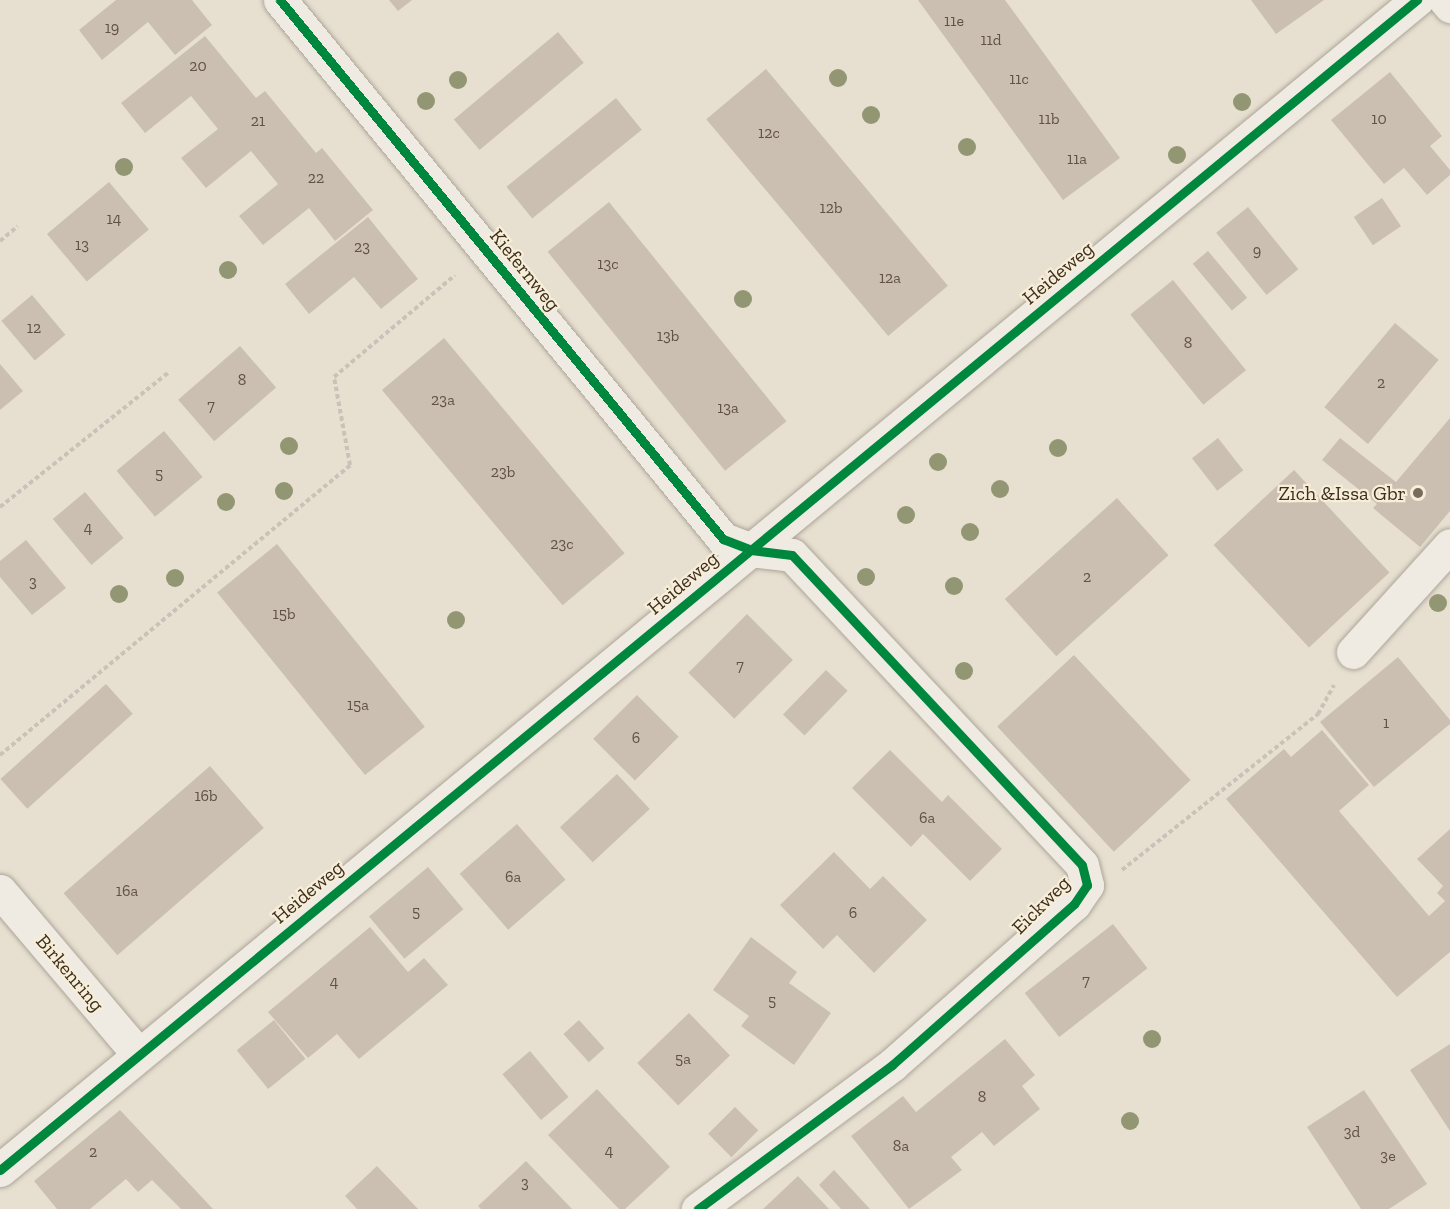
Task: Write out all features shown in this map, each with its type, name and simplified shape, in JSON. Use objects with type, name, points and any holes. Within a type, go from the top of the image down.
[{"type":"street","name":"Kiefernweg","points":[[280,0],[723,539],[751,550]]},
{"type":"street","name":"Heideweg","points":[[0,1170],[1417,0]]},
{"type":"street","points":[[1445,0],[1450,6]]},
{"type":"street","points":[[1353,652],[1450,545]]},
{"type":"street","name":"Eickweg","points":[[698,1209],[892,1065],[1074,904],[1087,885],[1082,865],[792,555],[751,550]]},
{"type":"street","name":"Birkenring","points":[[0,891],[139,1055]]},
{"type":"path","points":[[0,241],[18,226]]},
{"type":"path","points":[[0,755],[350,465],[334,377],[485,250]]},
{"type":"path","points":[[0,507],[168,373]]},
{"type":"path","points":[[1087,885],[1125,868],[1318,714],[1353,652]]},
{"type":"building","points":[[116,0],[192,0],[212,25],[175,55],[148,22],[102,60],[79,30]]},
{"type":"building","points":[[389,0],[412,0],[398,11]]},
{"type":"building","points":[[918,0],[1005,0],[1120,158],[1063,200]]},
{"type":"building","points":[[1251,0],[1324,0],[1276,34]]},
{"type":"building","points":[[558,32],[584,63],[480,150],[454,119]]},
{"type":"building","points":[[205,36],[256,98],[265,91],[316,153],[322,148],[373,210],[335,241],[309,208],[263,245],[239,216],[278,184],[251,151],[206,188],[181,158],[218,129],[191,96],[145,133],[121,103]]},
{"type":"building","points":[[766,69],[948,286],[888,336],[706,119]]},
{"type":"building","points":[[1390,72],[1442,136],[1430,146],[1450,170],[1450,175],[1427,195],[1404,168],[1384,184],[1331,120]]},
{"type":"building","points":[[616,98],[642,130],[532,219],[506,187]]},
{"type":"building","points":[[109,182],[149,229],[87,282],[47,234]]},
{"type":"building","points":[[1382,198],[1401,226],[1373,245],[1354,217]]},
{"type":"building","points":[[609,202],[786,421],[725,471],[548,252]]},
{"type":"building","points":[[1248,207],[1298,269],[1266,295],[1216,233]]},
{"type":"building","points":[[368,217],[418,279],[381,309],[354,277],[309,314],[285,284]]},
{"type":"building","points":[[1208,251],[1247,298],[1232,311],[1193,264]]},
{"type":"building","points":[[1173,280],[1246,370],[1203,405],[1130,315]]},
{"type":"building","points":[[32,295],[65,335],[35,361],[1,321]]},
{"type":"building","points":[[1395,323],[1439,360],[1368,444],[1324,407]]},
{"type":"building","points":[[444,338],[625,553],[563,605],[382,390]]},
{"type":"building","points":[[240,346],[276,388],[214,441],[178,400]]},
{"type":"building","points":[[0,364],[23,391],[0,410]]},
{"type":"building","name":"Zich &Issa Gbr","points":[[1450,418],[1450,511],[1420,547],[1373,508],[1377,504],[1322,460],[1340,438],[1396,482]]},
{"type":"building","points":[[164,431],[203,477],[155,517],[117,471]]},
{"type":"building","points":[[1218,438],[1243,470],[1217,491],[1192,458]]},
{"type":"building","points":[[1294,470],[1389,572],[1309,647],[1214,545]]},
{"type":"building","points":[[85,492],[124,538],[91,565],[53,519]]},
{"type":"building","points":[[1117,498],[1169,555],[1056,656],[1005,599]]},
{"type":"building","points":[[26,540],[66,588],[32,615],[0,577],[0,561]]},
{"type":"building","points":[[277,544],[425,727],[365,775],[217,592]]},
{"type":"building","points":[[747,614],[793,660],[734,719],[688,673]]},
{"type":"building","points":[[1074,655],[1191,780],[1114,852],[997,727]]},
{"type":"building","points":[[1398,657],[1450,720],[1450,724],[1374,787],[1320,722]]},
{"type":"building","points":[[826,670],[848,691],[805,735],[783,715]]},
{"type":"building","points":[[106,684],[133,714],[27,809],[0,779]]},
{"type":"building","points":[[637,695],[679,737],[635,781],[593,739]]},
{"type":"building","points":[[1322,730],[1369,785],[1339,811],[1429,916],[1445,901],[1437,893],[1443,886],[1417,859],[1450,829],[1450,952],[1397,997],[1226,799],[1284,749],[1291,757]]},
{"type":"building","points":[[890,750],[942,802],[948,795],[1002,849],[970,881],[923,834],[911,847],[852,788]]},
{"type":"building","points":[[210,766],[264,828],[117,955],[64,893]]},
{"type":"building","points":[[617,774],[650,809],[593,862],[560,827]]},
{"type":"building","points":[[517,824],[566,880],[508,930],[460,874]]},
{"type":"building","points":[[834,852],[870,889],[883,876],[927,920],[874,973],[837,935],[823,949],[780,905]]},
{"type":"building","points":[[428,867],[463,909],[404,959],[369,916]]},
{"type":"building","points":[[1113,924],[1147,968],[1059,1037],[1025,993]]},
{"type":"building","points":[[370,927],[408,972],[424,958],[448,985],[359,1059],[337,1034],[308,1058],[268,1012]]},
{"type":"building","points":[[751,937],[797,972],[789,983],[831,1013],[794,1065],[741,1026],[749,1016],[713,990]]},
{"type":"building","points":[[689,1013],[730,1055],[678,1105],[637,1063]]},
{"type":"building","points":[[274,1020],[305,1059],[268,1089],[237,1050]]},
{"type":"building","points":[[579,1020],[604,1048],[589,1062],[563,1034]]},
{"type":"building","points":[[1005,1039],[1035,1075],[1022,1086],[1040,1109],[994,1146],[982,1132],[951,1157],[962,1170],[909,1209],[851,1136],[903,1096],[916,1112]]},
{"type":"building","points":[[1450,1044],[1450,1131],[1410,1070]]},
{"type":"building","points":[[530,1051],[569,1097],[541,1120],[502,1074]]},
{"type":"building","points":[[597,1089],[670,1167],[625,1209],[619,1209],[548,1135]]},
{"type":"building","points":[[1364,1090],[1427,1184],[1389,1209],[1361,1209],[1307,1127]]},
{"type":"building","points":[[735,1107],[758,1130],[731,1157],[708,1134]]},
{"type":"building","points":[[120,1110],[213,1209],[181,1209],[152,1180],[138,1192],[126,1179],[90,1209],[57,1209],[34,1181]]},
{"type":"building","points":[[526,1161],[572,1209],[481,1209],[478,1206]]},
{"type":"building","points":[[377,1166],[418,1209],[357,1209],[345,1196]]},
{"type":"building","points":[[834,1170],[870,1209],[841,1209],[819,1185]]},
{"type":"building","points":[[798,1176],[829,1209],[763,1209]]},
{"type":"cycle path","points":[[280,0],[723,539],[751,550],[792,555],[1082,865],[1087,885],[1074,904],[892,1065],[698,1209]]},
{"type":"cycle path","points":[[0,1170],[1417,0]]},
{"type":"place","name":"Zich &Issa Gbr","points":[[1418,493]]}]
